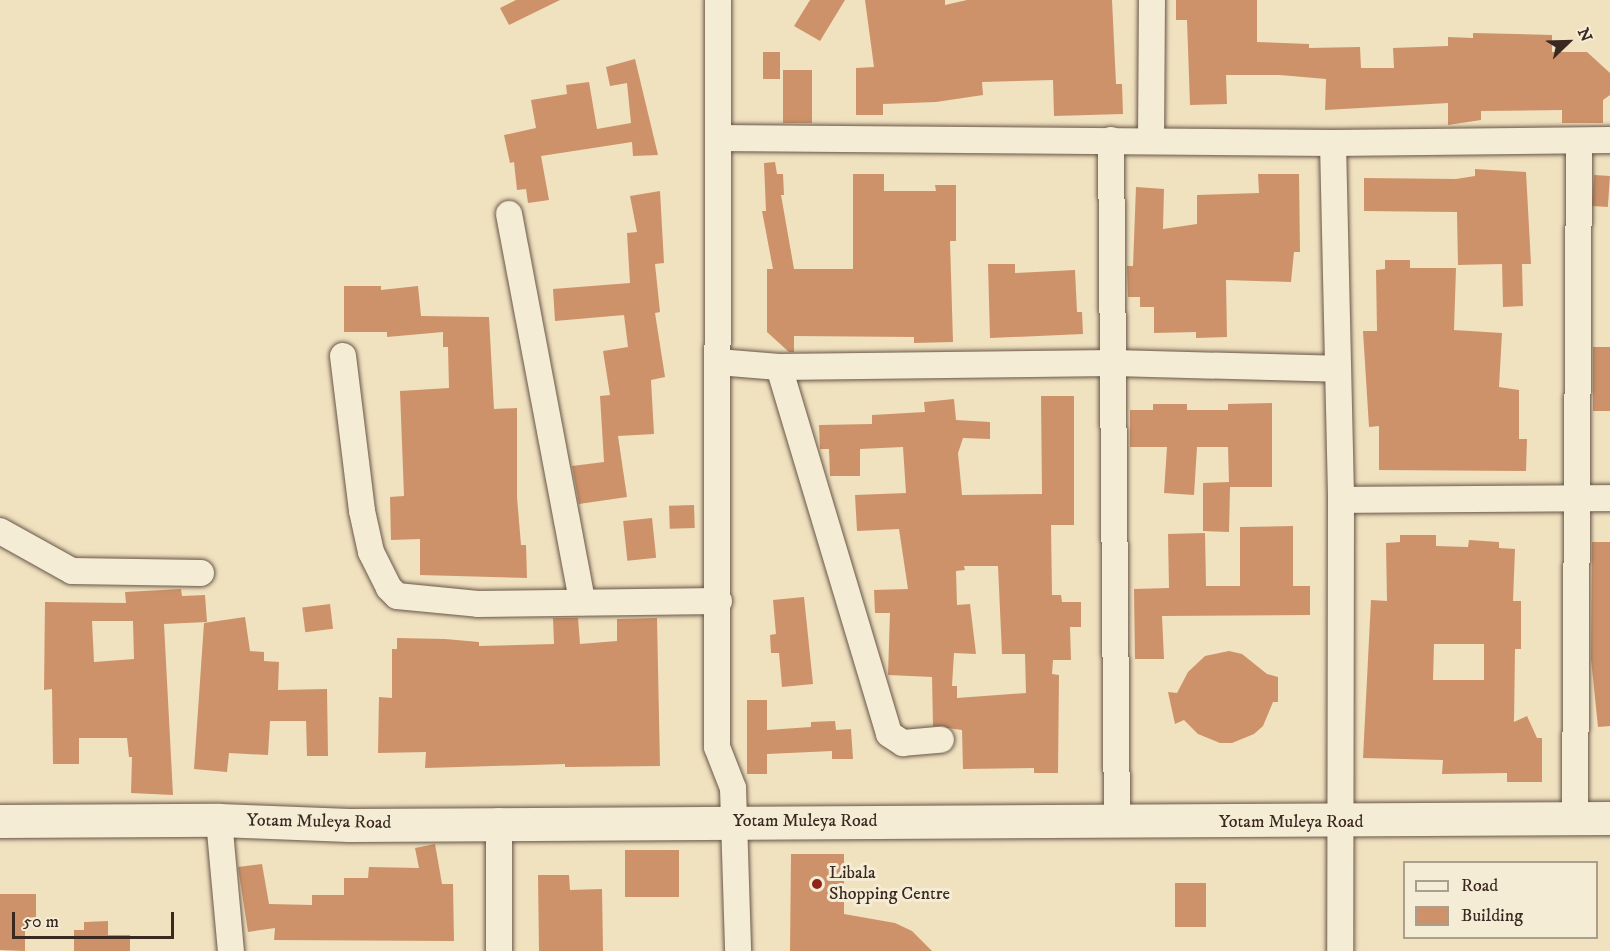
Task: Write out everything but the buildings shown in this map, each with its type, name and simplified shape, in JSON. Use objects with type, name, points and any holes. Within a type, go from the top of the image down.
[{"type":"street","points":[[718,0],[719,601],[717,747],[733,788],[731,821],[738,951]]},
{"type":"street","points":[[1151,140],[1152,0]]},
{"type":"street","points":[[718,138],[1333,143],[1610,140]]},
{"type":"street","points":[[1111,140],[1114,363],[1113,608],[1117,823]]},
{"type":"street","points":[[1575,818],[1579,141]]},
{"type":"street","points":[[1333,143],[1341,500],[1340,951]]},
{"type":"street","points":[[509,214],[582,602]]},
{"type":"street","points":[[343,356],[362,512],[371,552],[389,588],[408,600],[426,602],[719,601]]},
{"type":"street","points":[[718,362],[778,367],[1114,363],[1337,369]]},
{"type":"street","points":[[778,367],[889,734],[903,743],[941,740]]},
{"type":"street","points":[[1341,500],[1610,498]]},
{"type":"street","points":[[0,531],[72,571],[201,573]]},
{"type":"street","name":"Yotam Muleya Road","points":[[0,821],[219,820],[349,825],[499,821],[1117,823],[1610,818]]},
{"type":"street","points":[[219,820],[231,951]]},
{"type":"street","points":[[499,821],[499,951]]},
{"type":"place","name":"Libala Shopping Centre","points":[[817,884]]}]
